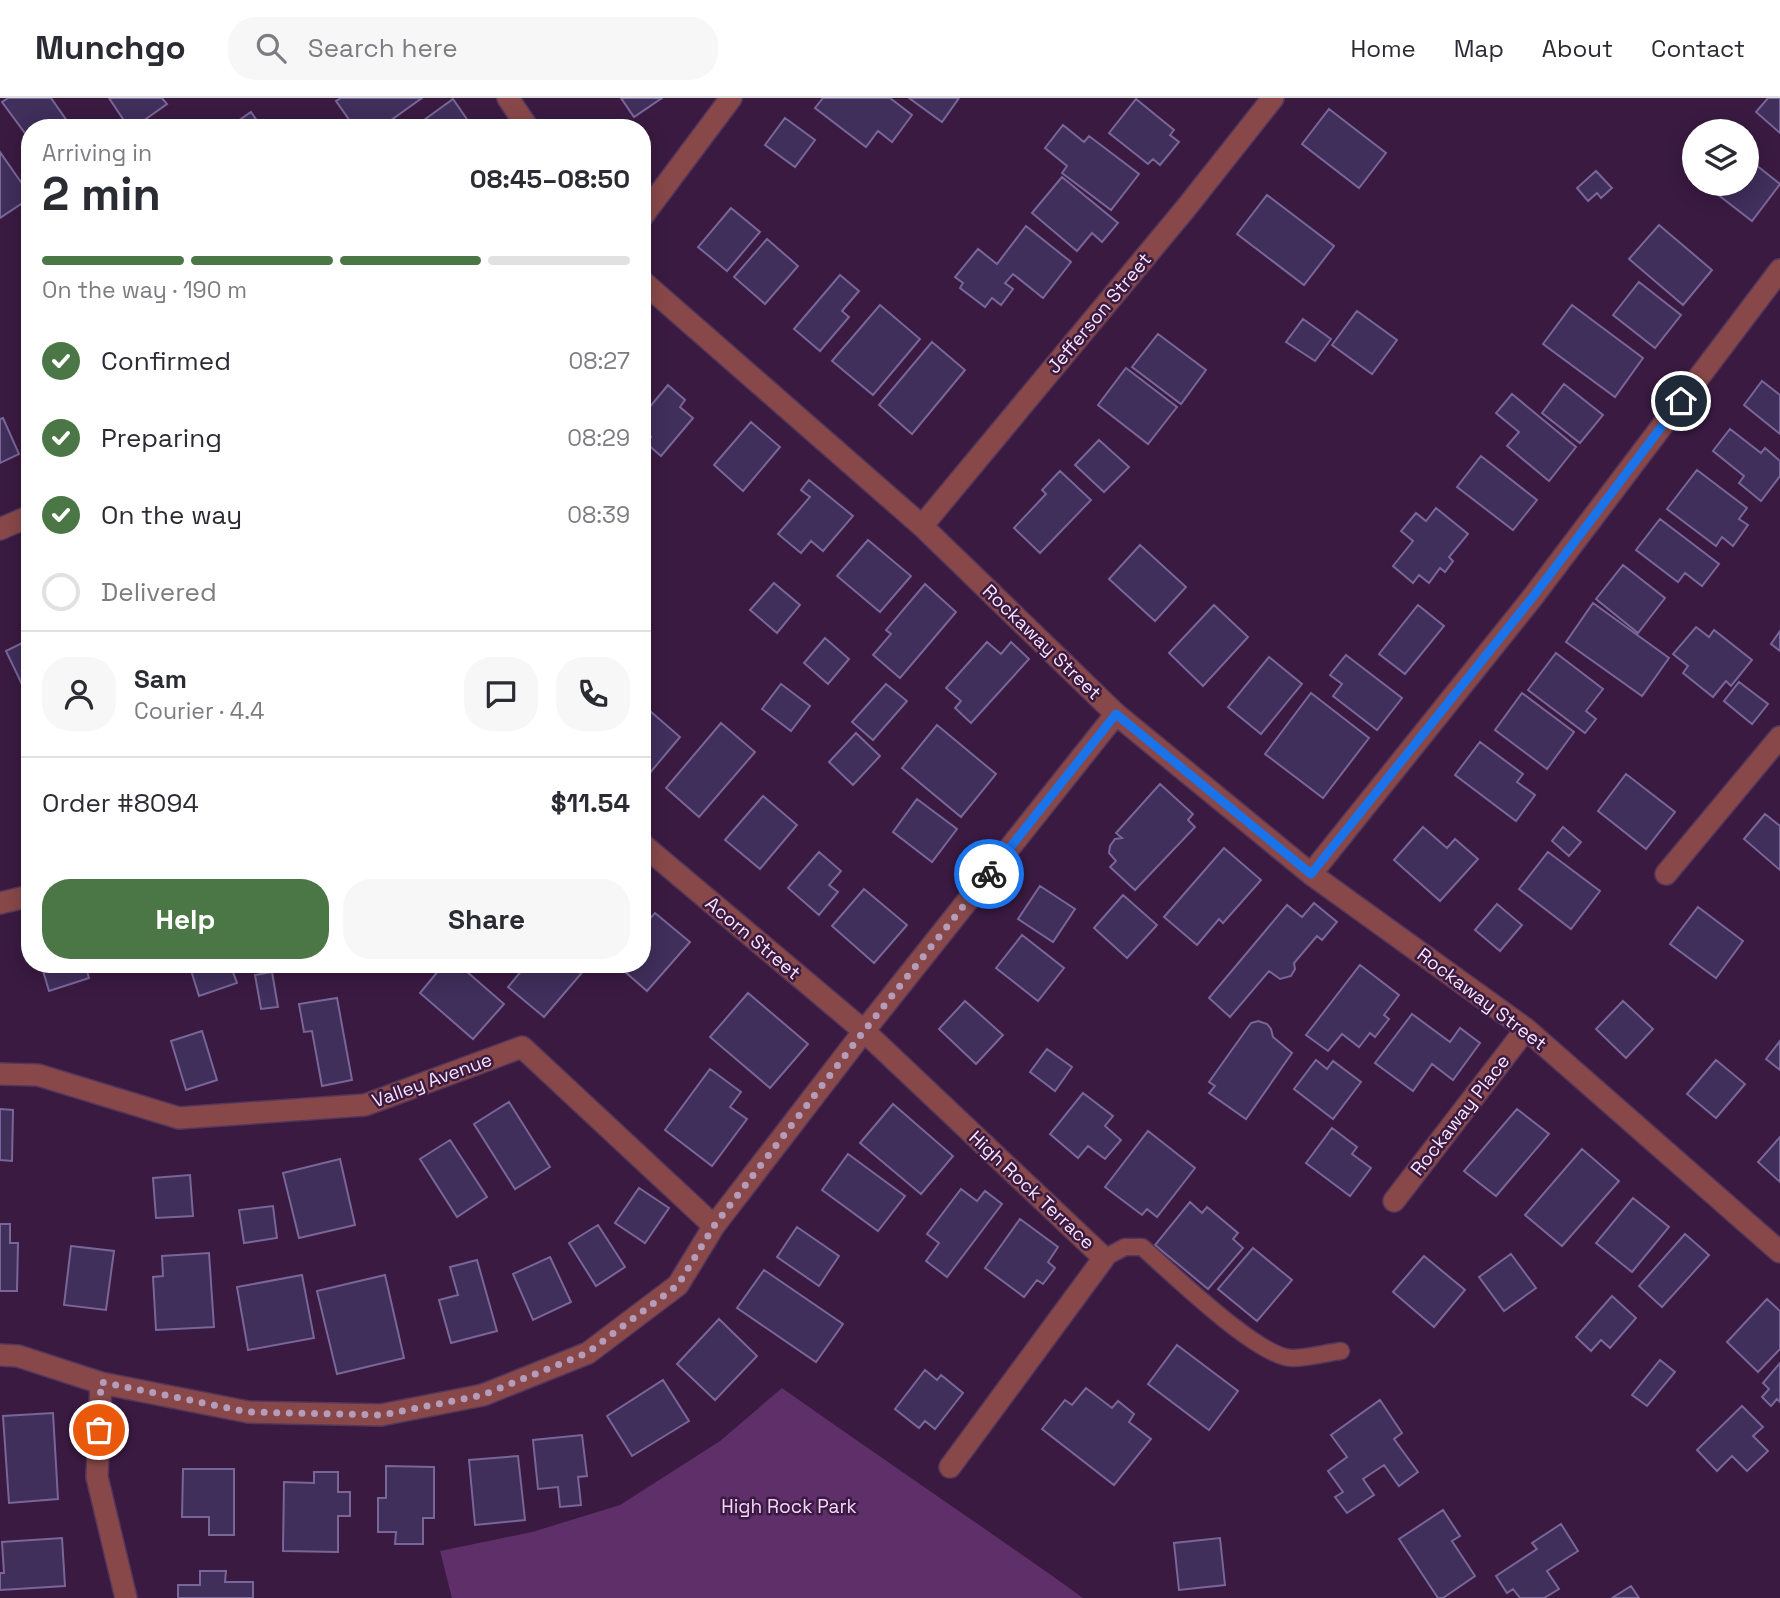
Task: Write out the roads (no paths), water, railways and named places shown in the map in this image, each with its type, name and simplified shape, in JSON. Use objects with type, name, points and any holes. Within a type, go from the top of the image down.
[{"type":"street","points":[[508,98],[522,119]]},
{"type":"street","points":[[651,205],[732,98]]},
{"type":"street","name":"Jefferson Street","points":[[922,526],[1186,208],[1273,98]]},
{"type":"street","points":[[1311,874],[1532,598],[1780,270]]},
{"type":"street","name":"Rockaway Street","points":[[651,289],[922,526],[1116,714],[1311,874],[1526,1029],[1780,1252]]},
{"type":"street","points":[[0,529],[21,520]]},
{"type":"street","points":[[0,1355],[18,1356],[101,1382],[248,1412],[382,1415],[483,1395],[587,1353],[678,1285],[714,1226],[864,1031],[1116,714]]},
{"type":"street","points":[[1666,874],[1780,737]]},
{"type":"street","name":"Acorn Street","points":[[651,853],[864,1031]]},
{"type":"street","points":[[0,904],[21,898]]},
{"type":"street","name":"Rockaway Place","points":[[1394,1201],[1526,1029]]},
{"type":"street","name":"High Rock Terrace","points":[[864,1031],[1104,1258],[950,1466]]},
{"type":"street","name":"Valley Avenue","points":[[0,1074],[38,1075],[180,1118],[365,1105],[522,1047],[714,1226]]},
{"type":"street","points":[[101,1382],[97,1477],[126,1598]]},
{"type":"lane","points":[[1104,1258],[1125,1247],[1142,1247],[1242,1334],[1270,1353],[1292,1359],[1341,1351]]},
{"type":"park label","name":"High Rock Park","points":[[789,1506]]}]
